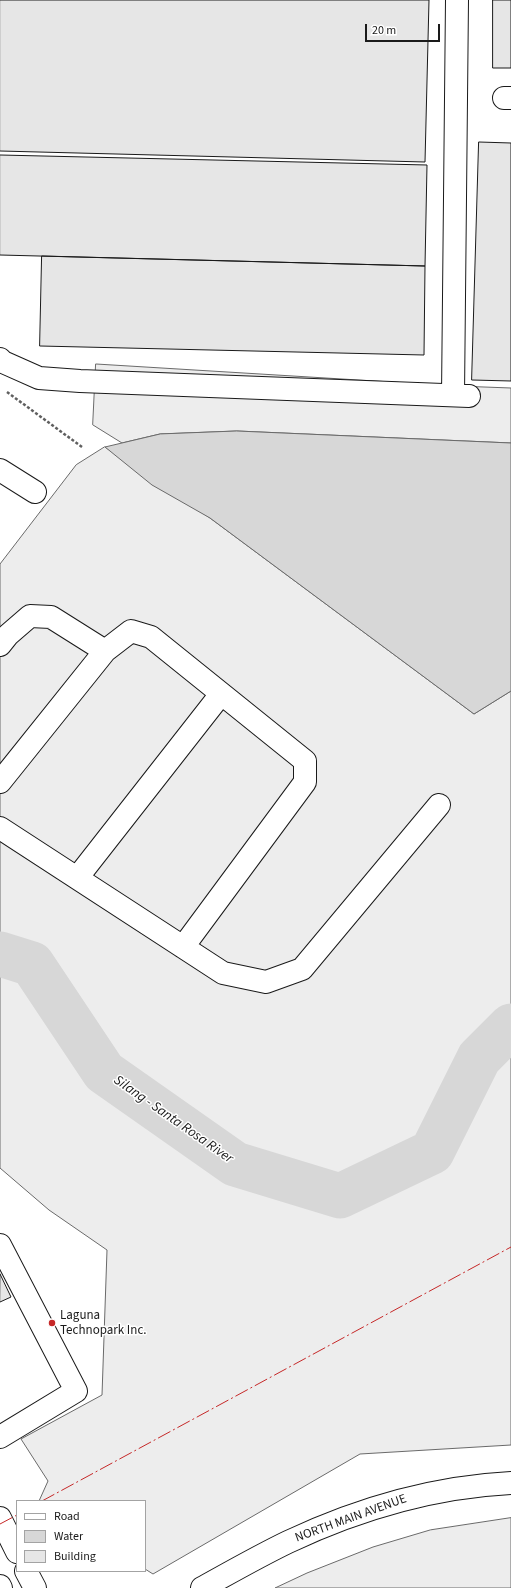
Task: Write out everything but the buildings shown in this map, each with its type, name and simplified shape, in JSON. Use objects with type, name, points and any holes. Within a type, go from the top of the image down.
[{"type":"street","points":[[0,359],[39,378],[80,381],[461,396],[457,0]]},
{"type":"street","points":[[0,470],[35,492]]},
{"type":"street","points":[[0,646],[8,635],[30,616],[51,617],[106,651]]},
{"type":"street","points":[[0,782],[106,651],[131,631],[151,637],[305,761],[305,782],[183,947]]},
{"type":"street","points":[[77,878],[221,694]]},
{"type":"street","points":[[0,828],[223,972],[266,982],[302,969],[438,805]]},
{"type":"street","points":[[0,1245],[76,1391],[1,1435]]},
{"type":"street","name":"NORTH MAIN AVENUE","points":[[202,1588],[289,1542],[356,1515],[426,1494],[455,1488],[511,1483]]},
{"type":"street","points":[[0,1518],[16,1550]]},
{"type":"street","points":[[27,1572],[35,1588]]},
{"type":"path","points":[[6,391],[82,447]]},
{"type":"shaded area","points":[[96,364],[511,388],[511,443],[237,431],[160,434],[122,443],[93,425]]},
{"type":"shaded area","points":[[105,447],[210,518],[474,714],[511,691],[511,1445],[360,1454],[153,1574],[146,1570],[146,1500],[39,1500],[48,1481],[21,1439],[102,1395],[107,1250],[49,1210],[0,1168],[0,564],[76,465]]},
{"type":"shaded area","points":[[511,1518],[511,1588],[275,1588],[307,1573],[373,1547],[430,1530]]},
{"type":"water","points":[[237,431],[511,443],[511,691],[474,714],[210,518],[152,485],[105,447],[160,434]]},
{"type":"waterway","name":"Silang - Santa Rosa River","points":[[0,954],[32,964],[104,1072],[235,1164],[340,1196],[432,1152],[479,1058],[511,1026]]},
{"type":"power","points":[[44,1500],[511,1247]]},
{"type":"power","points":[[0,1524],[16,1516]]},
{"type":"place","name":"Laguna Technopark Inc.","points":[[52,1323]]}]
